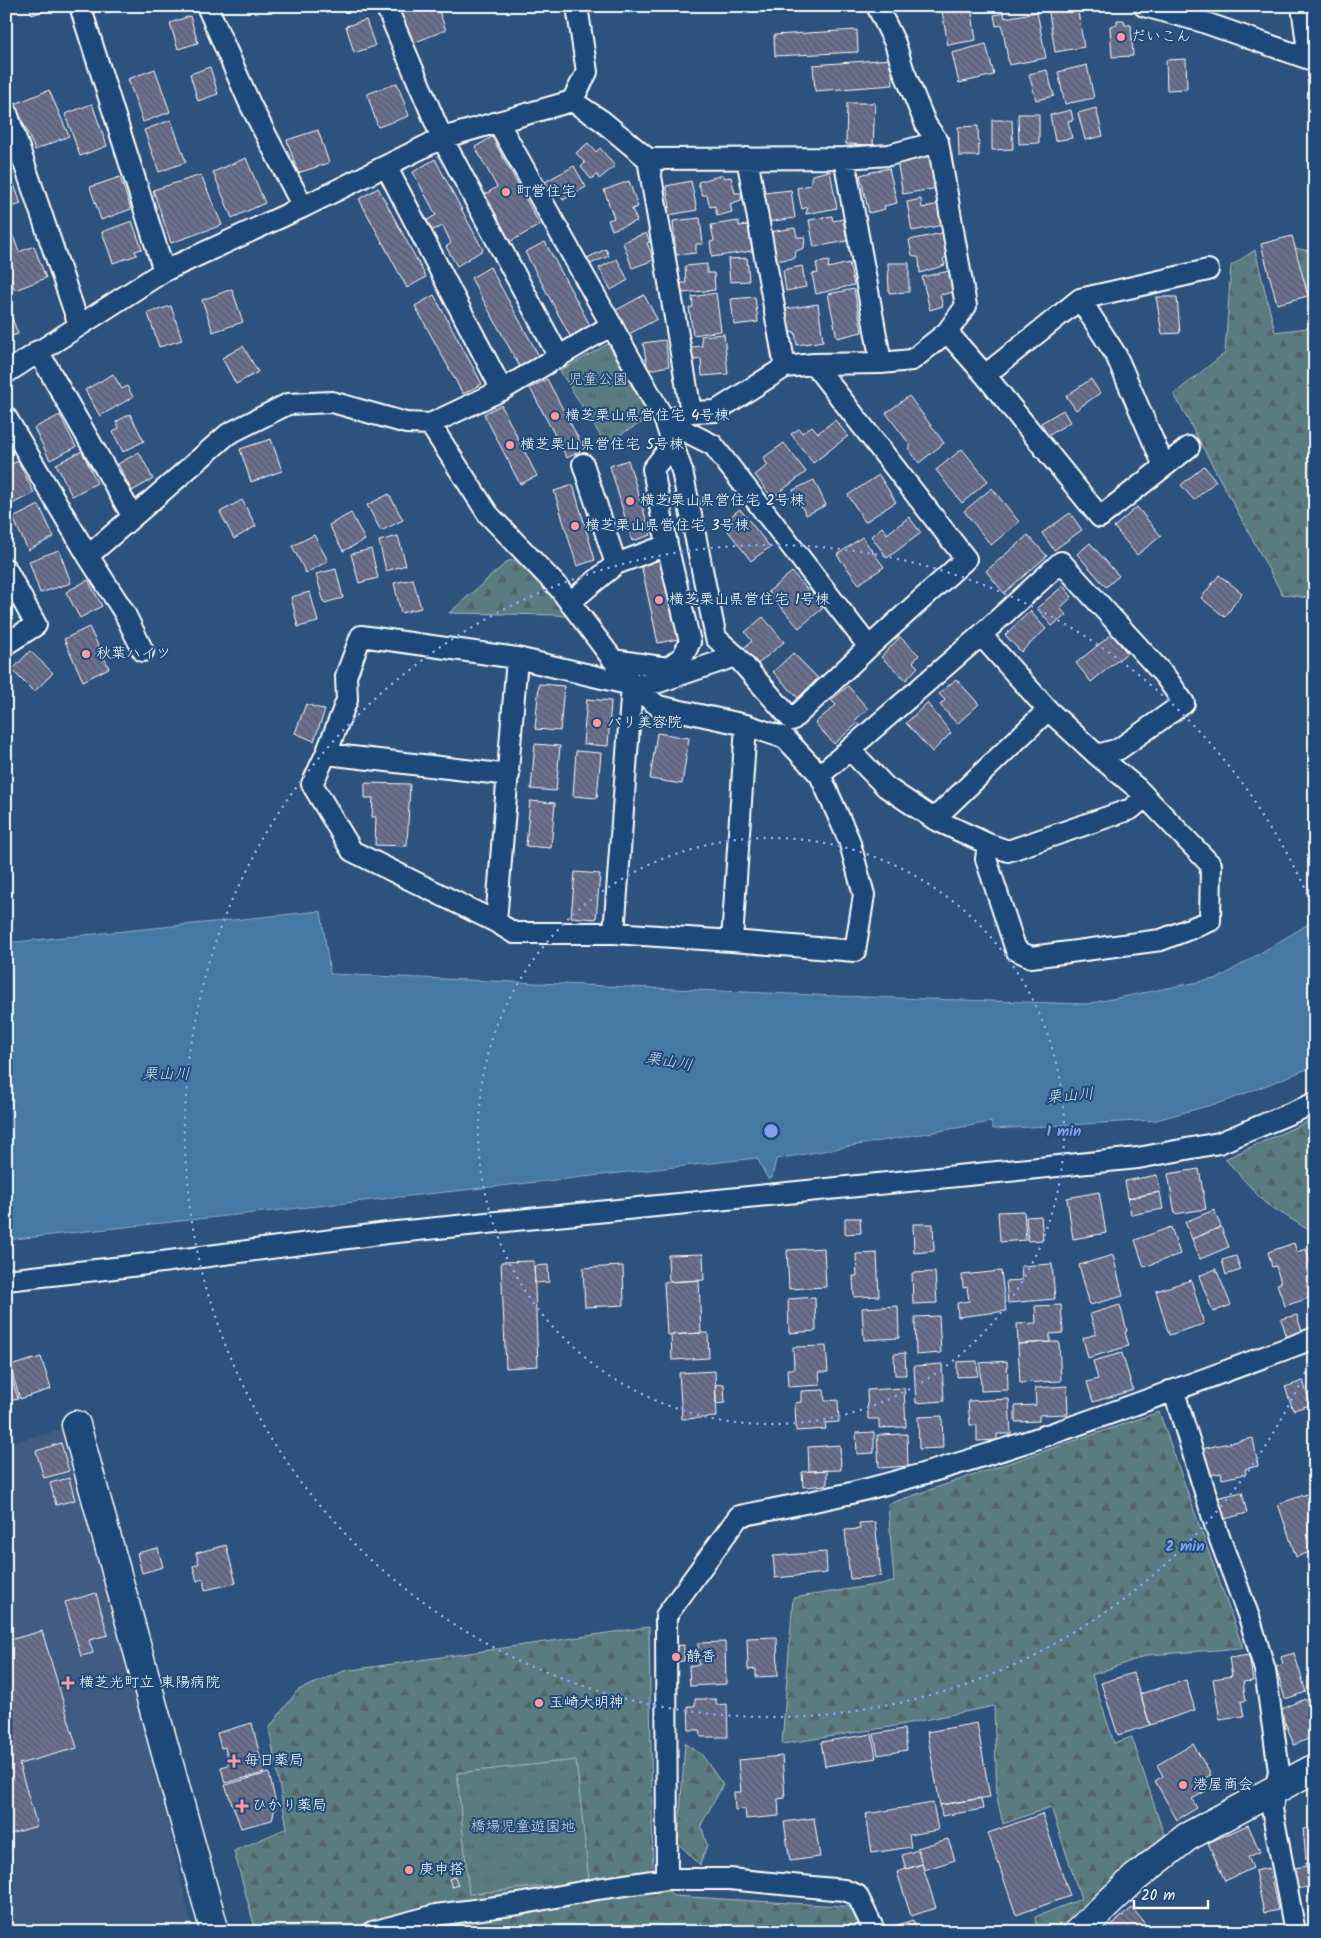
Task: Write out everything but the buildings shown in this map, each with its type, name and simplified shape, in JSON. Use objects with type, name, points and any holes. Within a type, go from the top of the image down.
[{"type":"street","points":[[80,6],[164,271]]},
{"type":"street","points":[[208,6],[250,104],[302,207]]},
{"type":"street","points":[[386,6],[442,138],[559,357]]},
{"type":"street","points":[[6,373],[164,271],[302,207],[442,138],[572,101],[587,72],[577,6]]},
{"type":"street","points":[[665,420],[691,412],[716,411],[785,367],[912,360],[946,332],[966,306],[938,142],[926,125],[903,69],[895,43],[878,6]]},
{"type":"street","points":[[1144,6],[1199,14],[1312,60]]},
{"type":"street","points":[[1302,6],[1312,60]]},
{"type":"street","points":[[572,101],[601,120],[648,158],[844,158],[890,155],[938,142]]},
{"type":"street","points":[[6,110],[79,326]]},
{"type":"street","points":[[498,122],[665,420],[682,471],[716,638],[736,656],[792,720],[869,647],[966,560],[814,364]]},
{"type":"street","points":[[648,158],[691,412]]},
{"type":"street","points":[[747,158],[785,367]]},
{"type":"street","points":[[844,158],[881,363]]},
{"type":"street","points":[[386,166],[502,390]]},
{"type":"street","points":[[985,375],[1080,299],[1208,270]]},
{"type":"street","points":[[1080,299],[1116,355],[1164,466]]},
{"type":"street","points":[[88,556],[228,434],[288,404],[332,402],[406,423],[430,424],[502,390],[612,326]]},
{"type":"street","points":[[946,332],[985,375],[1100,516],[1189,447]]},
{"type":"street","points":[[38,352],[133,517]]},
{"type":"street","points":[[6,417],[88,556],[124,612],[144,651]]},
{"type":"street","points":[[665,420],[712,445],[869,647]]},
{"type":"street","points":[[430,424],[488,514],[570,602],[632,685],[658,706],[746,724],[784,738],[820,775],[849,840],[864,895],[855,951],[732,940],[614,933],[514,933],[496,922],[352,851],[312,784],[347,700],[346,676],[361,636],[517,658],[632,685],[659,682],[736,656]]},
{"type":"street","points":[[613,660],[668,668],[683,656],[690,642],[667,545],[653,469],[673,444]]},
{"type":"street","points":[[583,464],[616,564]]},
{"type":"street","points":[[570,602],[616,564],[667,545]]},
{"type":"street","points":[[820,775],[981,635],[1061,562],[1165,676],[1184,703],[1119,749],[1097,755]]},
{"type":"street","points":[[6,568],[36,625],[6,644]]},
{"type":"street","points":[[981,635],[1048,710],[1145,797],[1211,865],[1210,921],[1161,940],[1031,957],[1016,950],[986,859],[988,844]]},
{"type":"street","points":[[496,922],[517,658]]},
{"type":"street","points":[[614,933],[632,685]]},
{"type":"street","points":[[934,819],[1048,710]]},
{"type":"street","points":[[732,940],[746,724]]},
{"type":"street","points":[[850,750],[886,787],[934,819],[988,844],[1008,851],[1131,809],[1145,797]]},
{"type":"street","points":[[326,754],[509,775]]},
{"type":"street","points":[[6,1280],[387,1233],[1138,1158],[1218,1143],[1315,1103]]},
{"type":"street","points":[[667,1879],[666,1616],[739,1516],[847,1494],[952,1464],[1084,1422],[1315,1338]]},
{"type":"street","points":[[1170,1391],[1175,1395],[1218,1534],[1250,1620],[1265,1670],[1279,1771],[1272,1809],[1295,1932]]},
{"type":"street","points":[[76,1425],[214,1932]]},
{"type":"street","points":[[1078,1932],[1134,1878],[1187,1837],[1315,1768]]},
{"type":"street","points":[[372,1932],[436,1915],[519,1904],[597,1889],[667,1879],[729,1879],[844,1890],[857,1896],[874,1932]]},
{"type":"shaded area","name":"横芝光町立 東陽病院","points":[[64,1429],[167,1819],[193,1932],[6,1932],[6,1444]]},
{"type":"green space","points":[[1294,248],[1315,252],[1315,317]]},
{"type":"green space","points":[[1255,250],[1275,332],[1315,327],[1315,599],[1282,594],[1174,394],[1225,353],[1231,266]]},
{"type":"green space","name":"児童公園","points":[[608,344],[650,418],[605,443],[560,371]]},
{"type":"green space","points":[[541,556],[600,621],[557,615],[449,613],[508,561]]},
{"type":"green space","points":[[1315,1118],[1315,1234],[1265,1203],[1225,1159]]},
{"type":"green space","points":[[1159,1412],[1243,1648],[1148,1655],[1092,1675],[1114,1743],[1132,1737],[1167,1844],[1065,1932],[1038,1932],[1035,1917],[1081,1899],[1051,1807],[1003,1824],[997,1798],[994,1706],[890,1727],[782,1744],[793,1598],[894,1582],[888,1504]]},
{"type":"green space","points":[[649,1627],[653,1872],[673,1896],[856,1907],[866,1932],[256,1932],[234,1851],[287,1828],[269,1728],[298,1690],[344,1671]]},
{"type":"green space","points":[[685,1743],[702,1755],[723,1785],[701,1825],[707,1845],[700,1865],[678,1843]]},
{"type":"green space","name":"橋場児童遊園地","points":[[576,1760],[589,1881],[469,1894],[457,1773]]},
{"type":"water","name":"栗山川","points":[[321,911],[330,974],[836,996],[1086,1004],[1219,978],[1315,920],[1315,1066],[1226,1101],[1156,1120],[993,1129],[991,1122],[776,1159],[772,1178],[768,1179],[757,1158],[6,1240],[6,943]]},
{"type":"place","name":"だいこん","points":[[1121,37]]},
{"type":"place","name":"町営住宅","points":[[506,192]]},
{"type":"place","name":"横芝栗山県営住宅 4号棟","points":[[555,416]]},
{"type":"place","name":"横芝栗山県営住宅 5号棟","points":[[510,445]]},
{"type":"place","name":"横芝栗山県営住宅 2号棟","points":[[630,501]]},
{"type":"place","name":"横芝栗山県営住宅 3号棟","points":[[575,526]]},
{"type":"place","name":"横芝栗山県営住宅 1号棟","points":[[659,600]]},
{"type":"place","name":"秋葉ハイツ","points":[[86,654]]},
{"type":"place","name":"パリ美容院","points":[[597,723]]},
{"type":"place","name":"静香","points":[[676,1657]]},
{"type":"place","name":"横芝光町立 東陽病院","points":[[68,1683]]},
{"type":"place","name":"玉崎大明神","points":[[539,1703]]},
{"type":"place","name":"毎日薬局","points":[[234,1761]]},
{"type":"place","name":"港屋商会","points":[[1183,1785]]},
{"type":"place","name":"ひかり薬局","points":[[242,1806]]},
{"type":"place","name":"庚申搭","points":[[409,1870]]}]
